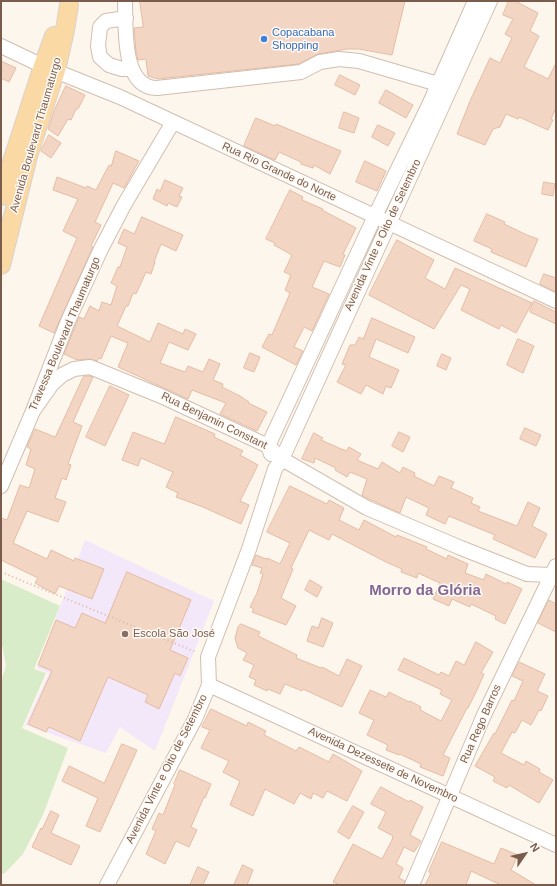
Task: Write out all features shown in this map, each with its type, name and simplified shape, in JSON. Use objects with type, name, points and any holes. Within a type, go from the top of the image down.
[{"type":"main road","name":"Avenida Boulevard Thaumaturgo","points":[[1,265],[49,68],[56,30],[69,3]]},
{"type":"main road","name":"Avenida Boulevard Thaumaturgo","points":[[1,196],[49,68]]},
{"type":"street","points":[[125,1],[128,52],[131,69],[140,81],[150,87],[157,88],[301,72],[320,62],[339,59],[359,61],[438,84]]},
{"type":"street","name":"Avenida Vinte e Oito de Setembro","points":[[107,885],[195,719],[209,685],[208,657],[279,464],[389,222],[435,108],[438,84],[475,1]]},
{"type":"street","name":"Avenida Vinte e Oito de Setembro","points":[[268,446],[375,216],[435,108],[490,1]]},
{"type":"street","points":[[126,18],[106,21],[100,27],[98,46],[100,57],[109,65],[122,69],[131,69]]},
{"type":"street","name":"Rua Rio Grande do Norte","points":[[1,46],[49,68],[120,97],[556,301]]},
{"type":"street","name":"Travessa Boulevard Thaumaturgo","points":[[1,486],[33,411],[68,321],[100,249],[173,122]]},
{"type":"street","name":"Rua Benjamin Constant","points":[[33,411],[52,384],[62,374],[74,369],[90,367],[161,396],[268,446],[279,464],[367,508],[527,574],[554,573]]},
{"type":"street","name":"Rua Rego Barros","points":[[412,885],[484,715],[554,573]]},
{"type":"street","name":"Avenida Dezessete de Novembro","points":[[209,685],[556,845]]},
{"type":"path","points":[[1,572],[208,657]]},
{"type":"shaded area","name":"Escola São José","points":[[85,540],[214,601],[155,751],[120,727],[106,753],[25,725],[49,673],[37,668]]},
{"type":"green space","points":[[1,579],[60,606],[34,669],[46,673],[22,728],[68,748],[43,815],[23,854],[4,874],[1,873],[1,681],[6,666],[1,639]]},
{"type":"building","name":"Copacabana Shopping","points":[[140,1],[405,1],[392,55],[359,49],[347,49],[318,54],[298,64],[158,79],[148,76],[146,59],[138,60],[136,52],[134,28],[143,27]]},
{"type":"building","points":[[509,1],[515,1],[538,13],[530,31],[539,36],[524,67],[548,79],[556,63],[556,108],[551,119],[553,120],[548,130],[519,117],[518,119],[506,114],[500,127],[493,129],[485,145],[457,134],[470,101],[490,58],[500,63],[512,38],[505,34],[513,19],[503,15]]},
{"type":"building","points":[[1,61],[16,68],[9,82],[1,78]]},
{"type":"building","points":[[340,75],[360,85],[355,95],[335,85]]},
{"type":"building","points":[[66,86],[85,95],[71,120],[68,119],[58,136],[48,129],[54,111]]},
{"type":"building","points":[[386,90],[413,105],[406,118],[379,103]]},
{"type":"building","points":[[344,112],[359,118],[354,133],[339,128]]},
{"type":"building","points":[[256,118],[275,126],[276,124],[341,151],[330,174],[314,165],[313,168],[301,164],[301,162],[279,152],[275,160],[244,146]]},
{"type":"building","points":[[378,125],[395,133],[388,146],[372,137]]},
{"type":"building","points":[[49,135],[61,143],[51,158],[41,151]]},
{"type":"building","points":[[116,151],[139,161],[124,188],[113,183],[95,222],[101,225],[91,246],[93,247],[54,333],[39,326],[77,238],[63,231],[78,199],[53,190],[57,177],[86,188],[87,186],[96,190],[109,165],[111,166]]},
{"type":"building","points":[[365,161],[386,171],[377,191],[356,182]]},
{"type":"building","points":[[165,180],[183,188],[179,196],[182,197],[177,207],[168,203],[167,206],[153,199],[157,189],[160,191]]},
{"type":"building","points":[[544,182],[555,184],[553,196],[542,194]]},
{"type":"building","points":[[290,190],[303,197],[302,200],[323,209],[322,210],[356,228],[343,254],[345,255],[340,267],[324,261],[312,287],[329,294],[312,331],[304,327],[294,347],[303,351],[296,365],[262,347],[269,334],[272,335],[290,293],[285,290],[291,275],[284,272],[292,255],[274,245],[275,243],[266,239]]},
{"type":"building","points":[[487,214],[505,222],[504,224],[538,239],[526,267],[491,252],[492,249],[474,241]]},
{"type":"building","points":[[142,217],[183,235],[176,251],[161,244],[151,274],[146,272],[136,294],[133,293],[117,326],[150,342],[158,323],[183,334],[185,329],[196,334],[188,350],[169,342],[160,363],[185,372],[188,366],[203,372],[209,359],[220,364],[213,380],[223,384],[222,387],[240,396],[249,402],[248,403],[267,412],[257,431],[220,414],[226,403],[192,390],[188,399],[118,367],[128,343],[111,336],[101,359],[99,358],[97,361],[89,359],[77,360],[64,354],[79,317],[84,319],[90,306],[99,311],[102,302],[111,305],[117,286],[111,283],[118,267],[120,267],[127,247],[118,243],[124,229],[134,234]]},
{"type":"building","points":[[397,240],[434,260],[425,278],[445,289],[455,268],[532,303],[516,333],[501,325],[499,329],[461,310],[470,289],[461,285],[434,329],[369,295]]},
{"type":"building","points":[[544,274],[556,278],[556,292],[540,284]]},
{"type":"building","points":[[534,301],[556,312],[556,324],[530,312]]},
{"type":"building","points":[[372,318],[415,337],[408,353],[376,339],[369,357],[399,370],[391,388],[386,386],[383,394],[366,385],[361,394],[337,382],[346,365],[342,364],[350,345],[355,345],[359,337],[363,339]]},
{"type":"building","points":[[518,339],[534,346],[523,373],[507,365]]},
{"type":"building","points":[[250,353],[260,357],[254,372],[244,368]]},
{"type":"building","points":[[442,354],[451,358],[446,370],[437,366]]},
{"type":"building","points":[[84,376],[93,377],[73,422],[82,426],[68,464],[71,465],[66,480],[62,478],[55,498],[66,502],[58,522],[27,511],[13,543],[47,559],[51,550],[74,561],[75,558],[104,569],[92,599],[59,586],[55,594],[35,583],[38,578],[1,560],[1,518],[7,520],[20,485],[29,488],[35,469],[26,465],[31,449],[27,447],[35,429],[55,437]]},
{"type":"building","points":[[110,386],[129,395],[105,446],[86,437]]},
{"type":"building","points":[[176,417],[215,434],[214,437],[243,451],[240,455],[258,465],[240,501],[249,505],[241,524],[176,497],[178,493],[166,487],[173,472],[141,458],[138,466],[122,460],[133,432],[164,444]]},
{"type":"building","points":[[525,428],[541,435],[536,446],[520,439]]},
{"type":"building","points":[[399,432],[410,437],[403,452],[392,446]]},
{"type":"building","points":[[314,433],[323,438],[321,440],[346,451],[349,447],[361,454],[357,460],[378,469],[382,462],[400,473],[403,467],[415,473],[414,476],[434,486],[439,476],[454,482],[451,488],[473,498],[471,503],[480,507],[478,511],[517,526],[528,502],[540,508],[532,526],[547,534],[535,558],[493,539],[495,535],[449,516],[445,524],[426,515],[429,508],[406,497],[400,513],[362,495],[367,479],[350,472],[347,477],[335,470],[336,468],[315,458],[314,463],[302,459]]},
{"type":"building","points":[[290,486],[327,504],[329,500],[344,508],[339,520],[359,530],[364,520],[396,537],[397,535],[427,547],[426,549],[447,559],[448,555],[468,564],[465,573],[484,580],[486,574],[506,584],[507,582],[522,589],[505,624],[495,619],[496,616],[471,604],[470,607],[452,599],[449,606],[433,599],[440,583],[418,573],[417,578],[401,572],[402,569],[332,534],[329,540],[309,530],[291,568],[293,569],[281,598],[296,606],[286,625],[252,612],[254,609],[250,607],[257,593],[263,574],[260,573],[262,568],[252,565],[256,555],[280,564],[290,543],[267,532]]},
{"type":"building","points":[[127,572],[191,600],[170,650],[188,658],[180,676],[175,673],[159,709],[145,702],[148,695],[108,677],[80,741],[49,727],[46,732],[28,724],[52,671],[38,665],[56,620],[75,628],[82,613],[105,623]]},
{"type":"building","points":[[310,580],[322,587],[317,597],[305,590]]},
{"type":"building","points":[[549,600],[556,604],[556,632],[538,623]]},
{"type":"building","points":[[322,618],[333,623],[323,647],[307,641],[312,626],[318,628]]},
{"type":"building","points":[[241,624],[260,632],[258,636],[297,655],[296,658],[321,668],[322,667],[339,676],[347,659],[362,666],[342,707],[303,689],[302,691],[285,684],[280,694],[268,689],[267,691],[254,685],[256,680],[249,677],[254,665],[243,660],[247,653],[238,648],[235,638],[238,627]]},
{"type":"building","points":[[476,642],[493,652],[481,673],[484,674],[477,690],[443,755],[450,758],[443,776],[420,767],[421,764],[400,754],[399,755],[386,750],[388,745],[367,735],[374,720],[359,713],[370,690],[386,697],[389,692],[409,702],[410,701],[421,707],[420,710],[441,721],[452,700],[440,694],[442,690],[398,670],[404,658],[439,675],[441,672],[449,676],[456,661],[464,665]]},
{"type":"building","points":[[519,662],[545,674],[537,691],[548,696],[541,711],[539,710],[531,725],[522,720],[515,733],[512,732],[501,753],[524,765],[526,761],[540,769],[539,772],[553,780],[539,803],[509,785],[507,788],[493,781],[495,777],[475,766],[494,733],[495,734],[512,700],[514,701],[523,681],[512,676]]},
{"type":"building","points":[[211,709],[247,726],[248,722],[266,731],[264,735],[296,751],[299,747],[329,762],[333,754],[362,771],[347,801],[327,791],[323,798],[313,793],[311,799],[300,793],[294,804],[265,789],[253,816],[230,805],[240,781],[223,772],[229,761],[201,748],[210,730],[202,727]]},
{"type":"building","points":[[122,744],[137,750],[100,832],[86,826],[98,798],[62,781],[69,766],[104,783]]},
{"type":"building","points":[[180,770],[211,784],[191,827],[197,830],[189,847],[176,841],[165,864],[146,854],[156,831],[152,829],[159,813],[163,815]]},
{"type":"building","points":[[381,787],[409,802],[410,800],[423,807],[410,835],[421,841],[414,852],[404,847],[396,864],[403,868],[399,878],[405,881],[404,885],[340,885],[333,882],[353,844],[382,859],[392,840],[393,836],[378,828],[386,812],[371,804]]},
{"type":"building","points":[[353,806],[364,812],[349,839],[338,832]]},
{"type":"building","points":[[51,811],[59,815],[51,833],[80,846],[71,865],[32,847]]},
{"type":"building","points":[[442,842],[494,864],[501,848],[518,855],[511,870],[536,885],[501,885],[471,871],[466,885],[425,885]]},
{"type":"building","points":[[243,865],[253,870],[247,885],[234,885]]},
{"type":"building","points":[[198,867],[209,872],[203,885],[190,885]]},
{"type":"place","name":"Copacabana Shopping","points":[[264,39]]},
{"type":"place","name":"Escola São José","points":[[125,634]]},
{"type":"district","name":"Morro da Glória","points":[[425,591]]}]
